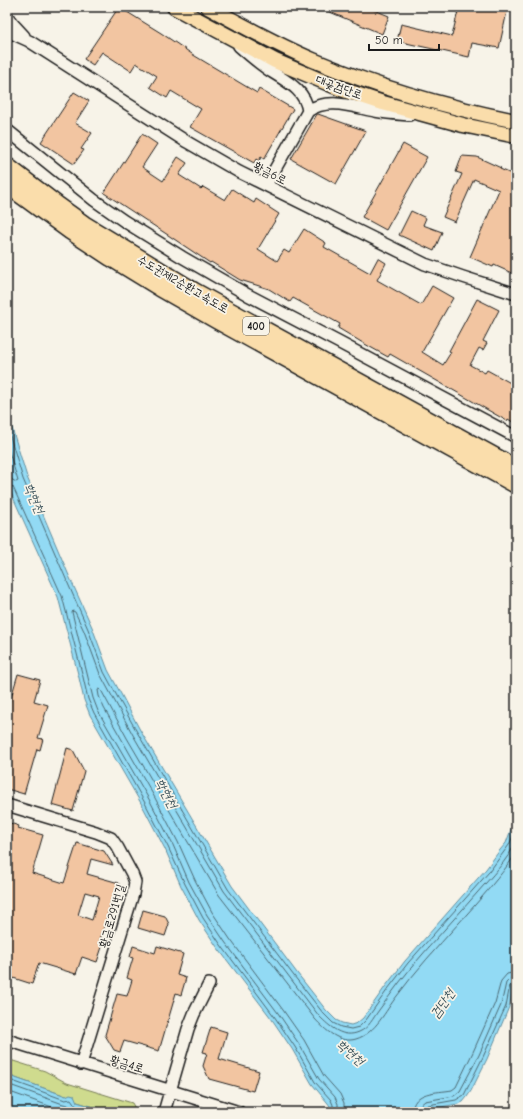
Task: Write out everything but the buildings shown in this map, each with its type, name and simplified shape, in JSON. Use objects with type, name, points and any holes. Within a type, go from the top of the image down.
[{"type":"highway","name":"수도권제2순환고속도로","points":[[7,166],[84,224],[196,292],[516,468]]},
{"type":"highway","name":"수도권제2순환고속도로","points":[[7,186],[110,258],[160,288],[516,485]]},
{"type":"main road","name":"대곶검단로","points":[[174,7],[276,61],[341,89],[383,103],[463,125],[516,136]]},
{"type":"main road","name":"대곶검단로","points":[[208,7],[299,54],[340,71],[406,95],[467,111],[516,121]]},
{"type":"street","points":[[7,16],[29,41]]},
{"type":"street","points":[[7,31],[29,41]]},
{"type":"street","points":[[226,35],[258,62],[295,87],[304,98],[308,111]]},
{"type":"street","name":"황금6로","points":[[29,41],[187,142],[239,172],[425,264],[516,294]]},
{"type":"street","points":[[266,185],[308,111],[320,105],[335,104],[386,112],[433,116]]},
{"type":"street","points":[[7,130],[94,200],[118,217],[182,257],[248,295],[516,437]]},
{"type":"street","name":"황금로291번길","points":[[7,805],[111,838],[118,848],[135,882],[133,894],[81,1064]]},
{"type":"street","points":[[164,1112],[188,1029],[209,984]]},
{"type":"street","name":"황금4로","points":[[7,1040],[170,1092],[239,1112]]},
{"type":"green space","points":[[7,1059],[45,1071],[67,1083],[132,1103],[137,1112],[111,1112],[77,1102],[66,1096],[7,1075]]},
{"type":"water","points":[[7,412],[27,477],[92,627],[108,670],[140,730],[232,886],[297,973],[326,1010],[336,1020],[351,1025],[357,1023],[363,1018],[405,961],[486,869],[506,843],[516,818],[516,977],[509,1007],[487,1059],[471,1091],[463,1102],[429,1109],[426,1112],[329,1112],[330,1106],[312,1084],[292,1049],[199,920],[142,805],[90,715],[84,700],[58,597],[7,484]]},
{"type":"water","points":[[7,1075],[66,1096],[70,1094],[74,1095],[77,1102],[111,1112],[7,1112]]},
{"type":"water label","name":"학현천","points":[[35,498]]},
{"type":"water label","name":"학현천","points":[[167,793]]},
{"type":"water label","name":"검단천","points":[[442,1003]]},
{"type":"water label","name":"학현천","points":[[351,1052]]}]
